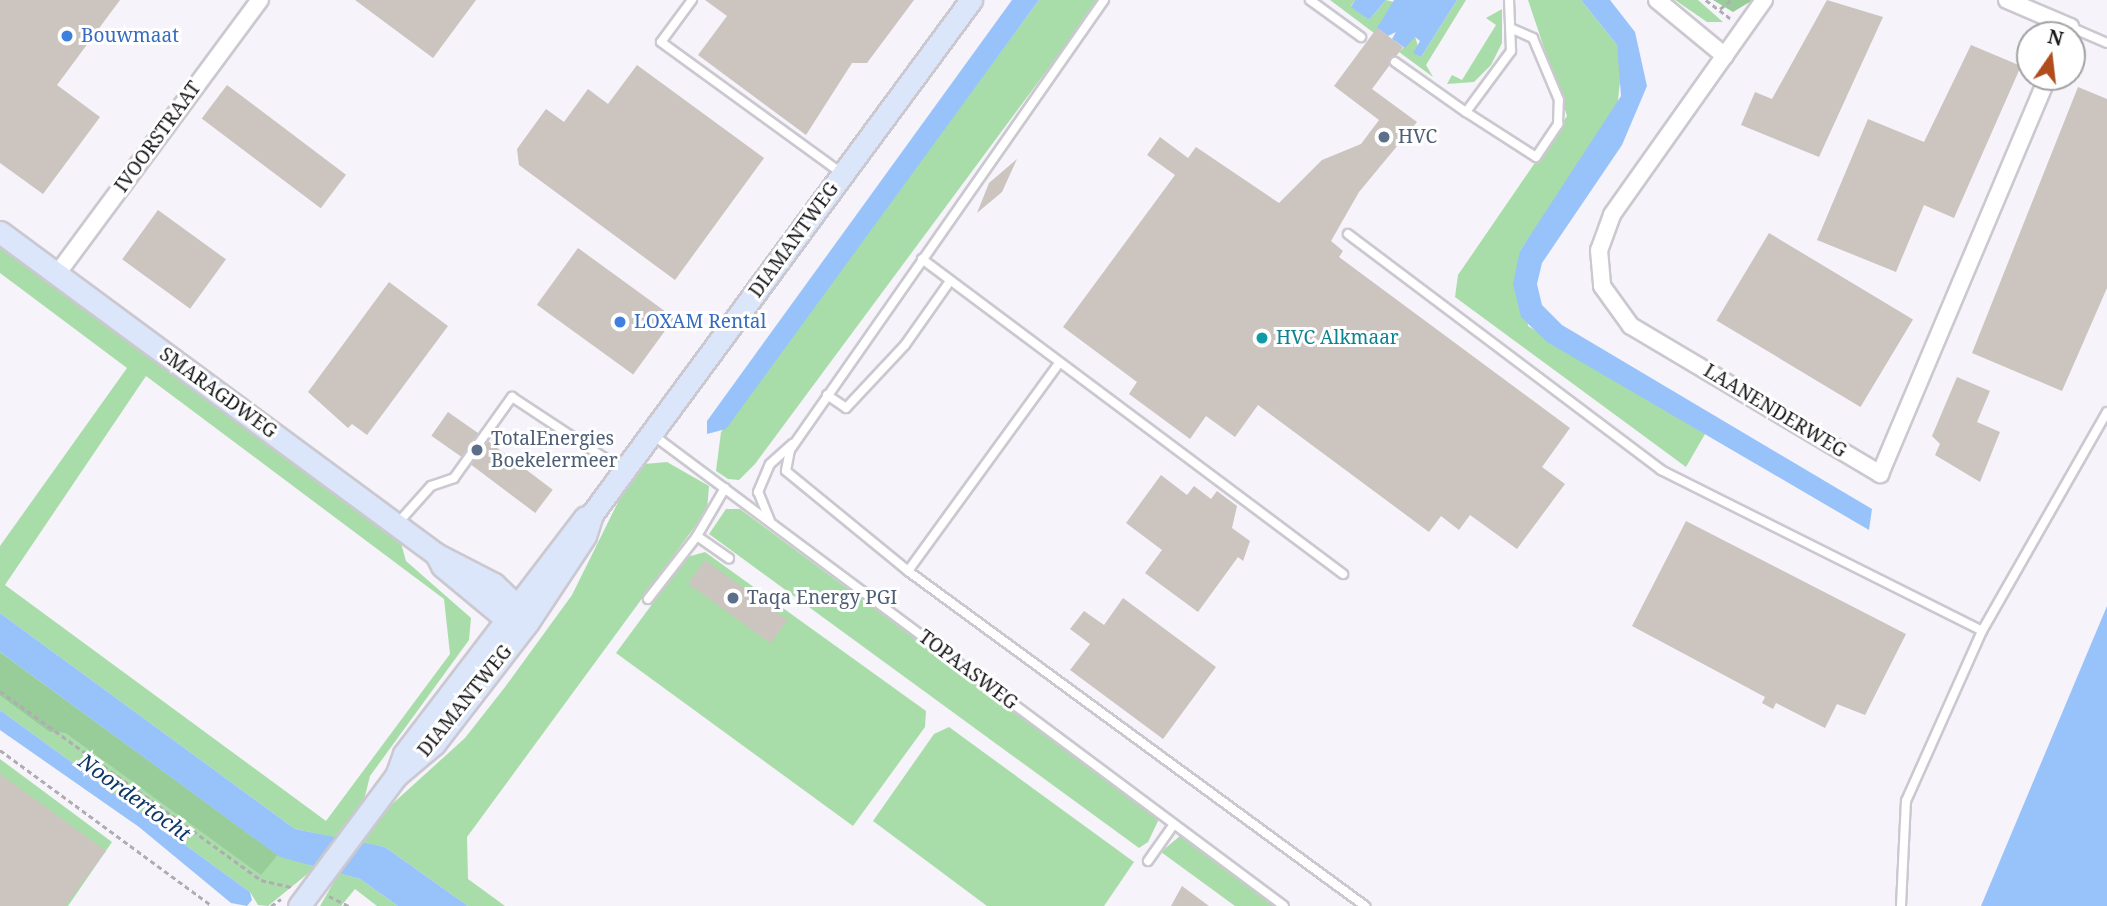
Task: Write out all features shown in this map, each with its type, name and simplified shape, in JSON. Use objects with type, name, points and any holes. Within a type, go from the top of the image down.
[{"type":"street","name":"IVOORSTRAAT","points":[[57,274],[260,0]]},
{"type":"street","name":"DIAMANTWEG","points":[[307,894],[397,776],[434,744],[528,622],[585,536],[592,514],[971,0]]},
{"type":"street","points":[[1657,0],[1725,56]]},
{"type":"street","name":"LAANENDERWEG","points":[[1764,0],[1612,215],[1599,250],[1602,286],[1631,326],[1880,474],[2042,91]]},
{"type":"street","points":[[2007,0],[2048,21]]},
{"type":"street","name":"SMARAGDWEG","points":[[0,232],[436,554],[450,555],[528,622]]},
{"type":"street","name":"DIAMANTWEG","points":[[397,776],[404,754],[580,520],[592,514]]},
{"type":"lane","points":[[692,0],[661,42],[843,174]]},
{"type":"lane","points":[[1104,0],[795,443],[786,461],[792,482],[908,571],[1365,906]]},
{"type":"lane","points":[[1310,0],[1361,37]]},
{"type":"lane","points":[[1466,112],[1511,51],[1513,29],[1509,0]]},
{"type":"lane","points":[[1395,62],[1536,157],[1558,124],[1559,100],[1533,38],[1513,29]]},
{"type":"lane","points":[[2086,37],[2107,43]]},
{"type":"lane","points":[[1348,234],[1661,470],[1982,631]]},
{"type":"lane","points":[[922,259],[1343,575]]},
{"type":"lane","points":[[827,395],[846,408],[905,345],[950,281]]},
{"type":"lane","points":[[908,571],[1059,363]]},
{"type":"lane","points":[[397,524],[431,486],[454,478],[512,397],[624,471]]},
{"type":"lane","points":[[1901,906],[1906,801],[1982,631],[2107,412]]},
{"type":"lane","name":"TOPAASWEG","points":[[652,434],[1284,906]]},
{"type":"lane","points":[[772,523],[758,492],[770,464],[795,443]]},
{"type":"lane","points":[[648,599],[697,536],[724,488]]},
{"type":"lane","points":[[697,536],[730,558]]},
{"type":"lane","points":[[1148,861],[1174,824]]},
{"type":"path","points":[[1706,0],[1744,29]]},
{"type":"path","points":[[1719,9],[1731,0]]},
{"type":"path","points":[[0,691],[261,880],[349,906]]},
{"type":"path","points":[[0,750],[212,906]]},
{"type":"green space","points":[[1039,0],[1099,0],[755,464],[739,480],[728,479],[716,471],[721,432]]},
{"type":"green space","points":[[1330,0],[1355,0],[1351,6],[1369,20],[1386,0],[1398,3],[1374,33]]},
{"type":"green space","points":[[1457,0],[1466,0],[1426,65],[1433,77],[1399,52],[1415,36],[1421,57]]},
{"type":"green space","points":[[1528,0],[1581,0],[1617,45],[1621,72],[1617,110],[1520,251],[1528,326],[1705,434],[1686,467],[1455,297],[1458,275],[1567,116]]},
{"type":"green space","points":[[1675,0],[1698,0],[1723,22],[1707,22]]},
{"type":"green space","points":[[1713,0],[1753,0],[1733,12]]},
{"type":"green space","points":[[1502,9],[1502,43],[1491,65],[1474,82],[1447,84],[1452,75],[1462,80],[1496,25],[1486,18]]},
{"type":"green space","points":[[0,248],[383,524],[401,543],[406,561],[471,618],[469,640],[370,776],[363,804],[338,838],[295,829],[0,613],[0,546],[127,368],[0,273]],"holes":[[[146,376],[444,599],[450,654],[326,821],[5,585]]]},
{"type":"green space","points":[[667,462],[709,486],[707,510],[467,837],[468,879],[505,906],[468,906],[385,847],[360,843],[379,816],[465,738],[505,687],[572,595],[623,492],[644,464]]},
{"type":"green space","points":[[726,509],[740,509],[1159,819],[1148,842],[1139,848],[709,534]]},
{"type":"green space","points":[[705,552],[926,711],[925,727],[853,826],[616,653],[687,557]]},
{"type":"green space","points":[[0,652],[278,855],[261,875],[65,733],[49,732],[0,696]]},
{"type":"green space","points":[[0,696],[49,732],[65,733],[261,874],[278,855],[316,867],[268,906],[258,905],[250,892],[0,710]]},
{"type":"green space","points":[[949,727],[1134,862],[1104,906],[987,906],[873,821],[934,734]]},
{"type":"green space","points":[[0,759],[112,842],[68,906],[0,906]]},
{"type":"green space","points":[[1181,835],[1278,906],[1235,906],[1161,852]]},
{"type":"green space","points":[[339,873],[360,879],[398,906],[377,906],[355,889],[341,906],[320,906]]},
{"type":"water","points":[[1012,0],[1039,0],[726,429],[707,434],[707,421]]},
{"type":"water","points":[[1355,0],[1386,0],[1369,20],[1351,7]]},
{"type":"water","points":[[1394,0],[1457,0],[1421,57],[1413,53],[1420,41],[1415,37],[1405,48],[1392,39],[1396,32],[1388,36],[1377,28]]},
{"type":"water","points":[[1581,0],[1610,0],[1635,32],[1647,86],[1622,145],[1542,263],[1537,284],[1542,305],[1562,325],[1872,509],[1869,530],[1547,342],[1521,317],[1513,284],[1520,251],[1621,96],[1617,45]]},
{"type":"water","points":[[2107,606],[2107,906],[1981,906]]},
{"type":"water","points":[[0,613],[295,829],[385,847],[468,906],[398,906],[360,879],[280,857],[0,652]]},
{"type":"water","points":[[0,710],[250,892],[252,900],[247,906],[231,903],[139,827],[0,730]]},
{"type":"building","points":[[0,0],[120,0],[57,85],[100,117],[43,194],[0,163]]},
{"type":"building","points":[[355,0],[476,0],[433,58]]},
{"type":"building","points":[[705,0],[914,0],[867,63],[852,63],[806,135],[698,55],[727,16]]},
{"type":"building","points":[[1827,0],[1883,17],[1819,157],[1741,125],[1755,92],[1772,99]]},
{"type":"building","name":"HVC Alkmaar","points":[[1377,28],[1403,47],[1372,89],[1417,122],[1359,192],[1331,241],[1343,251],[1339,257],[1570,428],[1542,467],[1565,484],[1517,549],[1470,515],[1459,530],[1441,516],[1429,532],[1258,405],[1235,437],[1206,416],[1190,439],[1129,394],[1137,382],[1063,327],[1175,175],[1147,155],[1160,137],[1188,158],[1196,147],[1279,203],[1322,160],[1361,144],[1379,120],[1334,86]]},
{"type":"building","points":[[1971,45],[2016,64],[2016,77],[1954,218],[1924,205],[1896,272],[1817,240],[1868,119],[1924,142]]},
{"type":"building","points":[[637,65],[764,158],[675,280],[519,165],[517,149],[546,109],[564,122],[588,89],[608,104]]},
{"type":"building","points":[[227,85],[346,175],[321,208],[202,119]]},
{"type":"building","points":[[2086,90],[2107,99],[2107,288],[2062,391],[1972,353],[2076,91]]},
{"type":"building","points":[[1017,159],[1002,192],[977,213],[989,183]]},
{"type":"building","points":[[158,210],[226,259],[190,309],[122,259]]},
{"type":"building","points":[[1769,233],[1913,320],[1860,407],[1716,320]]},
{"type":"building","points":[[578,248],[674,318],[633,375],[537,305]]},
{"type":"building","points":[[389,282],[448,326],[367,435],[352,424],[348,428],[308,392]]},
{"type":"building","points":[[1957,377],[1990,391],[1977,422],[2000,432],[1980,482],[1935,455],[1940,444],[1932,436]]},
{"type":"building","points":[[448,412],[478,433],[462,457],[431,436]]},
{"type":"building","points":[[488,441],[553,490],[535,513],[471,464]]},
{"type":"building","points":[[1161,475],[1187,495],[1194,486],[1211,499],[1217,491],[1237,506],[1232,528],[1250,541],[1243,561],[1238,557],[1198,612],[1145,573],[1162,550],[1126,523]]},
{"type":"building","points":[[1686,521],[1906,634],[1865,715],[1837,704],[1825,728],[1776,703],[1773,709],[1762,703],[1765,697],[1632,626]]},
{"type":"building","points":[[705,560],[788,620],[770,643],[688,583]]},
{"type":"building","points":[[1123,598],[1216,667],[1163,739],[1070,670],[1090,644],[1070,629],[1084,611],[1104,625]]},
{"type":"building","points":[[0,774],[106,851],[65,906],[0,906]]},
{"type":"building","points":[[1182,886],[1209,906],[1171,906]]},
{"type":"place","name":"Bouwmaat","points":[[67,36]]},
{"type":"place","name":"HVC","points":[[1384,137]]},
{"type":"place","name":"LOXAM Rental","points":[[620,322]]},
{"type":"place","name":"HVC Alkmaar","points":[[1262,338]]},
{"type":"place","name":"TotalEnergies Boekelermeer","points":[[477,450]]},
{"type":"place","name":"Taqa Energy PGI","points":[[733,598]]},
{"type":"water label","name":"Noordertocht","points":[[135,797]]}]
